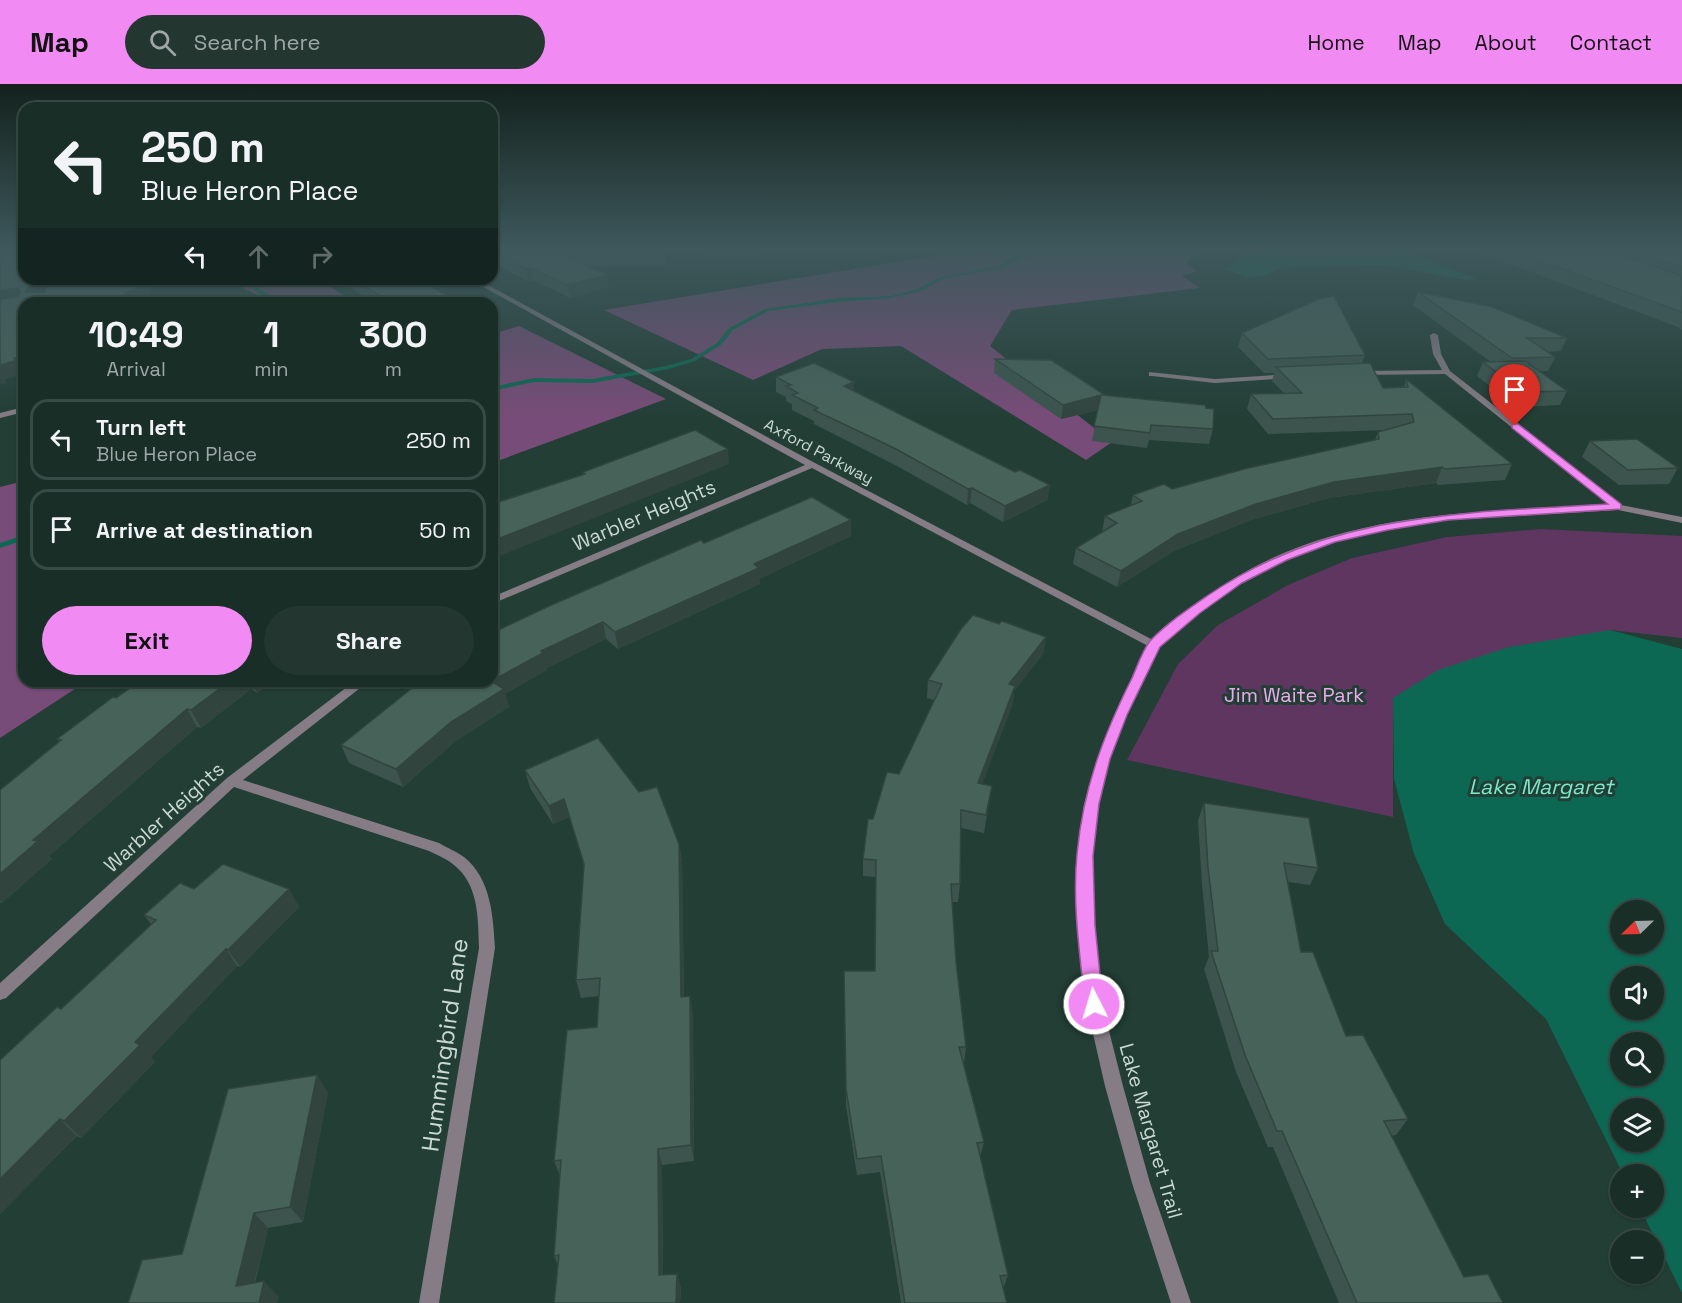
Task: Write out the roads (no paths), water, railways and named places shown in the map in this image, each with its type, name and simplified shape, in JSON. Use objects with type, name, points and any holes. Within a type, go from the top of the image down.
[{"type":"street","name":"Axford Parkway","points":[[523,307],[812,465],[1154,645]]},
{"type":"street","points":[[1434,335],[1437,354],[1447,372],[1618,507]]},
{"type":"street","points":[[1347,374],[1447,372]]},
{"type":"street","points":[[1152,374],[1215,381],[1303,375]]},
{"type":"street","points":[[0,416],[18,411]]},
{"type":"street","name":"Warbler Heights","points":[[498,599],[812,465]]},
{"type":"street","name":"Lake Margaret Trail","points":[[1181,1303],[1141,1183],[1114,1086],[1094,1004],[1086,925],[1085,856],[1091,804],[1103,759],[1120,715],[1154,645],[1195,610],[1238,581],[1283,557],[1332,539],[1388,526],[1448,517],[1618,507],[1682,520]]},
{"type":"street","name":"Warbler Heights","points":[[0,993],[232,781],[355,687]]},
{"type":"street","name":"Hummingbird Lane","points":[[232,781],[434,847],[460,861],[477,883],[485,912],[487,948],[429,1303]]},
{"type":"water","name":"Lake Margaret","points":[[1610,630],[1682,649],[1682,1293],[1664,1257],[1664,1230],[1651,1230],[1645,1218],[1664,1218],[1664,1164],[1618,1164],[1612,1152],[1664,1152],[1664,1098],[1610,1098],[1610,1148],[1546,1019],[1445,924],[1414,854],[1394,779],[1393,698],[1438,670],[1509,647]]},
{"type":"waterway","points":[[498,388],[534,380],[592,381],[667,368],[693,360],[719,344],[731,329],[767,310],[789,307]]},
{"type":"waterway","points":[[0,546],[18,539]]},
{"type":"park label","name":"Jim Waite Park","points":[[1294,695]]}]
